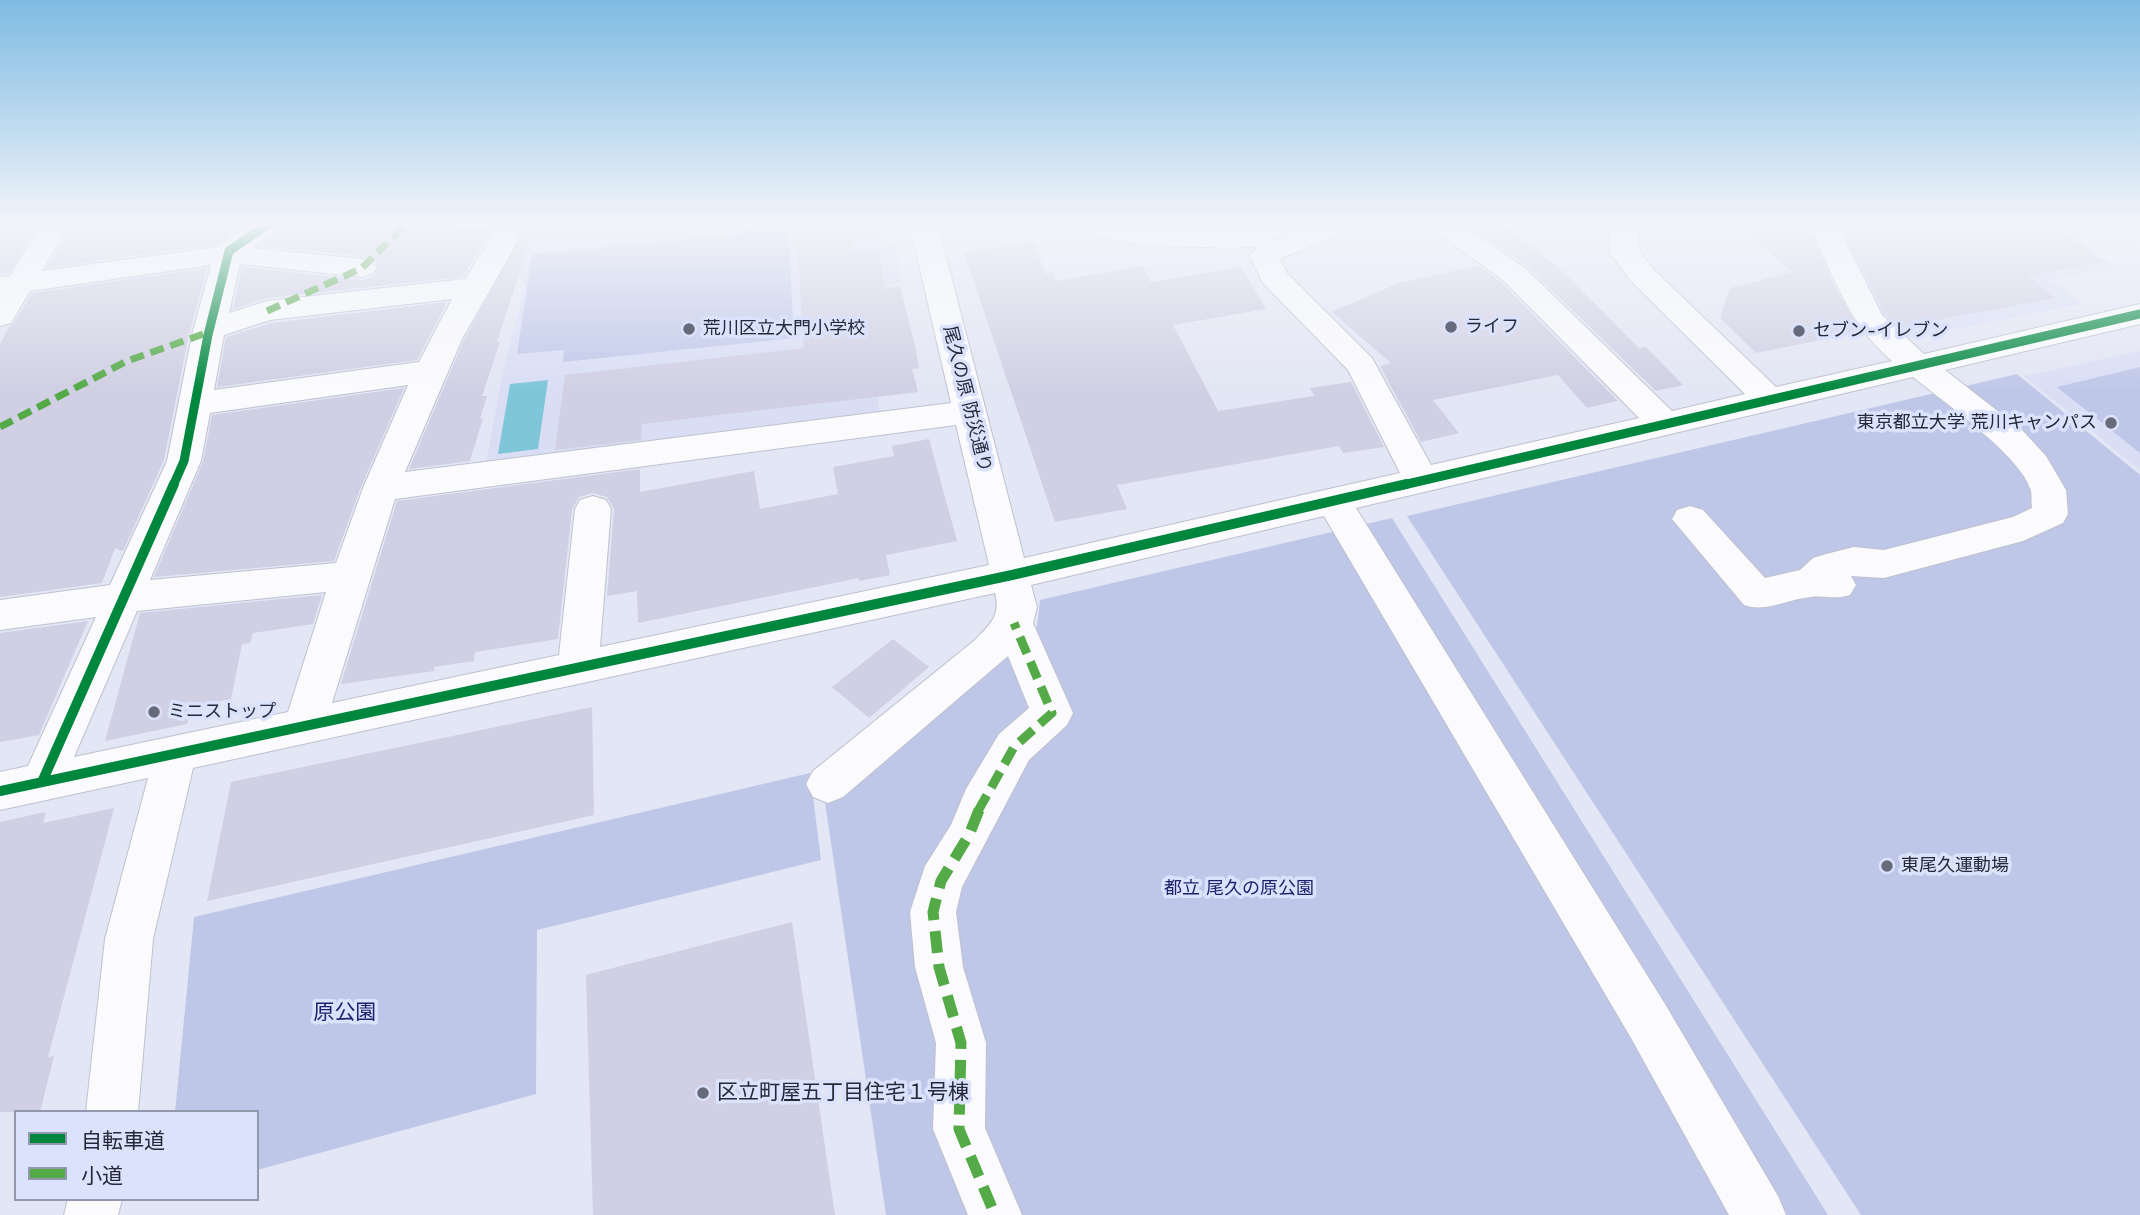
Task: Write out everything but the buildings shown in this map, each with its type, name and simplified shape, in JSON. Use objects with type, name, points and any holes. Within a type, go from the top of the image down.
[{"type":"street","points":[[0,316],[9,285],[54,279]]},
{"type":"street","points":[[42,782],[184,461],[222,279]]},
{"type":"street","points":[[305,726],[347,576],[381,488],[431,371],[480,279]]},
{"type":"street","name":"尾久の原 防災通り","points":[[937,279],[1012,575],[1018,607],[1014,623]]},
{"type":"street","points":[[1276,279],[1361,365],[1422,481]]},
{"type":"street","points":[[1517,279],[1666,425]]},
{"type":"street","points":[[1646,279],[1771,401]]},
{"type":"street","points":[[1690,519],[1757,595],[1812,582],[1843,586],[1871,579],[1884,564],[2023,528],[2050,514],[2053,503],[2051,490],[2024,452],[1944,383],[1918,367],[1870,321],[1850,279]]},
{"type":"street","points":[[210,329],[267,312],[474,287]]},
{"type":"street","points":[[0,791],[1012,575],[2140,314]]},
{"type":"street","points":[[195,404],[431,371]]},
{"type":"street","points":[[381,488],[969,411]]},
{"type":"street","points":[[1333,500],[1648,1021],[1758,1215]]},
{"type":"street","points":[[578,668],[593,509]]},
{"type":"street","points":[[0,615],[123,598],[347,576]]},
{"type":"street","points":[[828,784],[989,651],[1014,623],[1052,713],[1014,747],[981,803],[970,835],[941,881],[933,912],[939,967],[961,1043],[959,1129],[995,1215]]},
{"type":"street","points":[[112,1110],[129,939],[175,754]]},
{"type":"shaded area","name":"荒川区立大門小学校","points":[[522,279],[901,279],[902,283],[857,289],[881,417],[485,469],[503,370],[525,286]]},
{"type":"shaded area","points":[[1857,279],[2058,279],[2051,280],[2082,304],[1905,339],[1869,306]]},
{"type":"shaded area","name":"東京都立大学 荒川キャンパス","points":[[2140,351],[2140,470],[2024,376]]},
{"type":"shaded area","points":[[548,380],[538,449],[498,454],[510,384]]},
{"type":"green space","points":[[528,279],[791,279],[794,338],[563,362],[564,350],[517,354]]},
{"type":"green space","points":[[2140,367],[2140,453],[2057,387]]},
{"type":"green space","name":"東尾久運動場","points":[[2017,374],[2140,475],[2140,1215],[1861,1215],[1407,516]]},
{"type":"green space","name":"都立 尾久の原公園","points":[[1392,518],[1828,1215],[886,1215],[825,802],[1037,627],[1040,600]]},
{"type":"green space","name":"原公園","points":[[810,773],[821,860],[537,930],[536,1094],[259,1169],[259,1110],[175,1110],[194,917]]},
{"type":"marked path","points":[[267,311],[338,279]]},
{"type":"marked path","points":[[0,427],[127,361],[209,332]]},
{"type":"marked path","points":[[995,1215],[959,1129],[961,1043],[939,967],[933,912],[941,881],[969,835],[981,803],[1014,747],[1052,713],[1014,623]]},
{"type":"cycle path","points":[[42,782],[184,461],[208,335],[222,279]]},
{"type":"cycle path","points":[[0,791],[1012,575],[2140,314]]},
{"type":"place","name":"ライフ","points":[[1451,327]]},
{"type":"place","name":"荒川区立大門小学校","points":[[689,329]]},
{"type":"place","name":"セブン-イレブン","points":[[1799,331]]},
{"type":"place","name":"東京都立大学 荒川キャンパス","points":[[2111,423]]},
{"type":"place","name":"ミニストップ","points":[[154,712]]},
{"type":"place","name":"東尾久運動場","points":[[1887,866]]},
{"type":"place","name":"区立町屋五丁目住宅１号棟","points":[[703,1093]]}]
